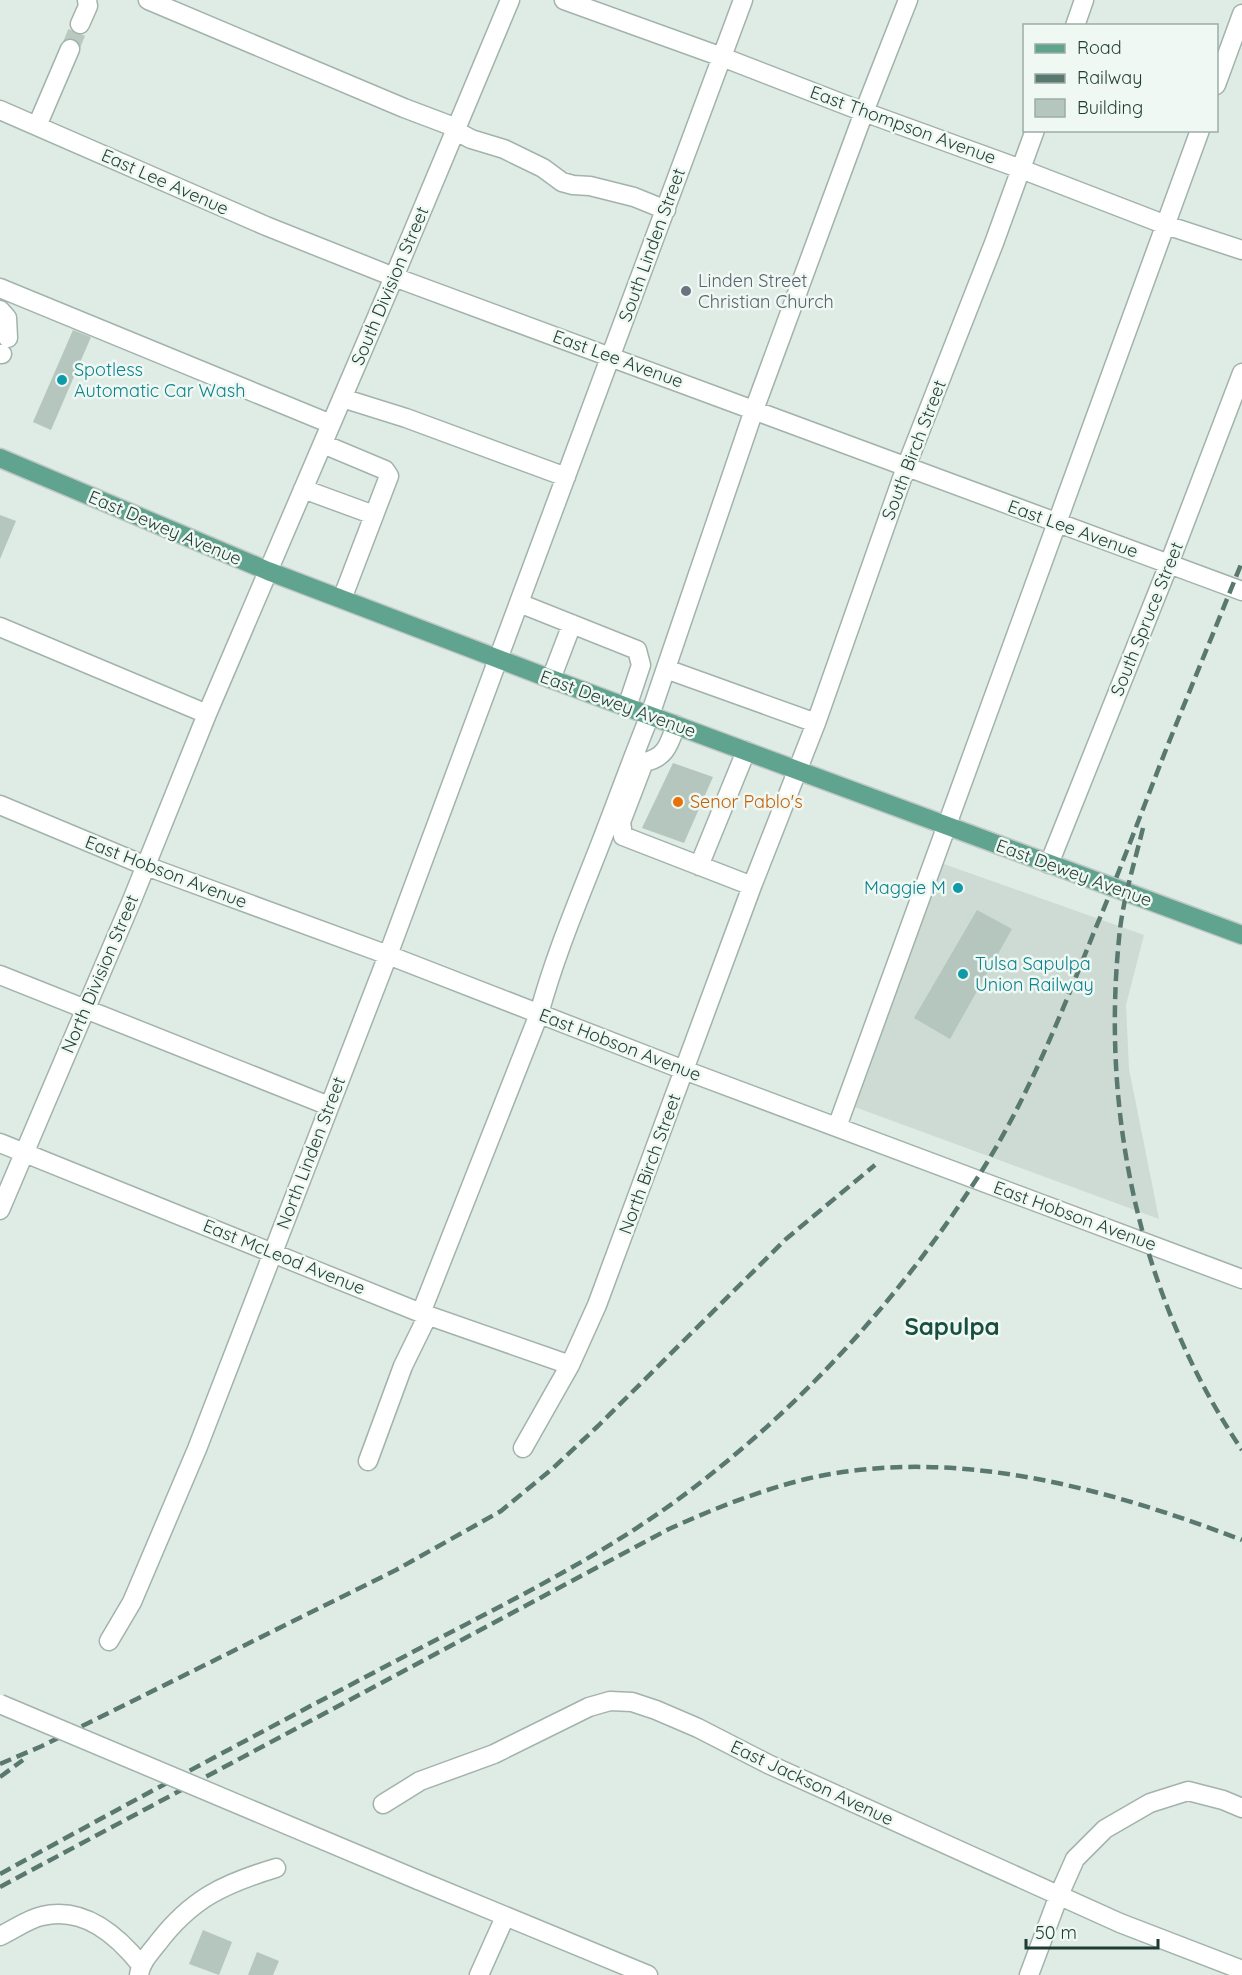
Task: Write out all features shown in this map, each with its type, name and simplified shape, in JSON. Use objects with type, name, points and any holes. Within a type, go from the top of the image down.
[{"type":"main road","name":"East Dewey Avenue","points":[[0,458],[268,571],[551,679],[1242,935]]},
{"type":"street","points":[[81,24],[88,6],[87,0]]},
{"type":"street","points":[[148,0],[456,129],[471,139],[504,149],[543,168],[562,182],[634,197],[666,210]]},
{"type":"street","name":"South Division Street","points":[[268,571],[510,0]]},
{"type":"street","name":"East Thompson Avenue","points":[[564,0],[722,57],[1166,225],[1242,250]]},
{"type":"street","name":"South Linden Street","points":[[498,659],[743,0]]},
{"type":"street","points":[[368,1461],[539,1014],[553,967],[650,715],[754,410],[864,112],[908,0]]},
{"type":"street","points":[[1076,24],[1084,0]]},
{"type":"street","points":[[1218,80],[1242,15]]},
{"type":"street","points":[[37,126],[70,49]]},
{"type":"street","name":"East Lee Avenue","points":[[0,110],[266,226],[394,277],[1242,591]]},
{"type":"street","name":"South Birch Street","points":[[798,771],[906,467],[994,243],[1034,132]]},
{"type":"street","points":[[837,1127],[1199,132]]},
{"type":"street","points":[[0,288],[331,424]]},
{"type":"street","points":[[0,310],[7,318],[3,349]]},
{"type":"street","name":"South Spruce Street","points":[[1049,864],[1242,374]]},
{"type":"street","points":[[342,399],[406,418],[566,477]]},
{"type":"street","points":[[323,444],[385,470],[389,476],[342,599]]},
{"type":"street","points":[[303,489],[374,515]]},
{"type":"street","name":"North Division Street","points":[[0,1210],[146,867],[207,714],[268,571]]},
{"type":"street","points":[[519,603],[637,650],[641,666],[627,707]]},
{"type":"street","points":[[551,679],[572,624]]},
{"type":"street","points":[[0,627],[207,714]]},
{"type":"street","name":"North Linden Street","points":[[109,1641],[132,1602],[197,1449],[388,955],[498,659]]},
{"type":"street","points":[[666,669],[816,723]]},
{"type":"street","points":[[676,725],[666,752],[653,761],[644,762],[621,822],[623,836],[752,886]]},
{"type":"street","points":[[699,866],[746,751]]},
{"type":"street","name":"North Birch Street","points":[[523,1448],[570,1365],[597,1305],[752,886],[798,771]]},
{"type":"street","name":"East Hobson Avenue","points":[[0,805],[146,867],[388,955],[684,1070],[1242,1279]]},
{"type":"street","points":[[0,975],[329,1106]]},
{"type":"street","name":"East McLeod Avenue","points":[[0,1143],[425,1314],[570,1365]]},
{"type":"street","name":"East Jackson Avenue","points":[[383,1804],[420,1781],[494,1754],[589,1707],[610,1701],[632,1702],[698,1728],[768,1764],[1120,1923],[1242,1970]]},
{"type":"street","points":[[0,1704],[648,1975]]},
{"type":"street","points":[[1029,1975],[1075,1859],[1105,1829],[1150,1803],[1188,1791],[1223,1800],[1242,1808]]},
{"type":"street","points":[[0,1936],[42,1916],[79,1916],[99,1925],[118,1939],[140,1970],[171,1927],[203,1898],[237,1880],[276,1868]]},
{"type":"street","points":[[479,1975],[505,1917]]},
{"type":"shaded area","points":[[941,863],[1144,935],[1126,1005],[1129,1069],[1159,1219],[852,1106]]},
{"type":"building","name":"Spotless Automatic Car Wash","points":[[73,330],[91,337],[51,430],[33,422]]},
{"type":"building","points":[[0,515],[16,521],[0,559]]},
{"type":"building","name":"Senor Pablo's","points":[[673,763],[713,777],[684,843],[642,828]]},
{"type":"building","name":"Tulsa Sapulpa Union Railway","points":[[977,910],[1012,929],[950,1039],[914,1018]]},
{"type":"building","points":[[203,1930],[232,1942],[219,1975],[189,1964]]},
{"type":"building","points":[[257,1952],[279,1961],[273,1975],[248,1975]]},
{"type":"tunnel","points":[[70,49],[80,24]]},
{"type":"railway","points":[[0,1874],[255,1735],[516,1598],[621,1538],[655,1516],[730,1459],[770,1424],[846,1349],[881,1309],[946,1224],[976,1180],[1011,1121],[1068,996],[1242,562]]},
{"type":"railway","points":[[1143,828],[1126,897],[1119,939],[1115,1006],[1116,1073],[1123,1140],[1136,1205],[1154,1270],[1178,1332],[1207,1393],[1242,1450]]},
{"type":"railway","points":[[0,1764],[42,1746],[396,1570],[501,1511],[552,1469],[598,1426],[786,1239],[875,1165]]},
{"type":"railway","points":[[0,1887],[669,1529],[736,1501],[788,1484],[861,1470],[917,1467],[972,1470],[1028,1477],[1083,1489],[1137,1504],[1242,1540]]},
{"type":"railway","points":[[0,1777],[23,1760]]},
{"type":"place","name":"Linden Street Christian Church","points":[[686,291]]},
{"type":"place","name":"Spotless Automatic Car Wash","points":[[62,380]]},
{"type":"place","name":"Senor Pablo's","points":[[678,802]]},
{"type":"place","name":"Maggie M","points":[[958,888]]},
{"type":"place","name":"Tulsa Sapulpa Union Railway","points":[[963,974]]},
{"type":"district","name":"Sapulpa","points":[[952,1327]]}]
